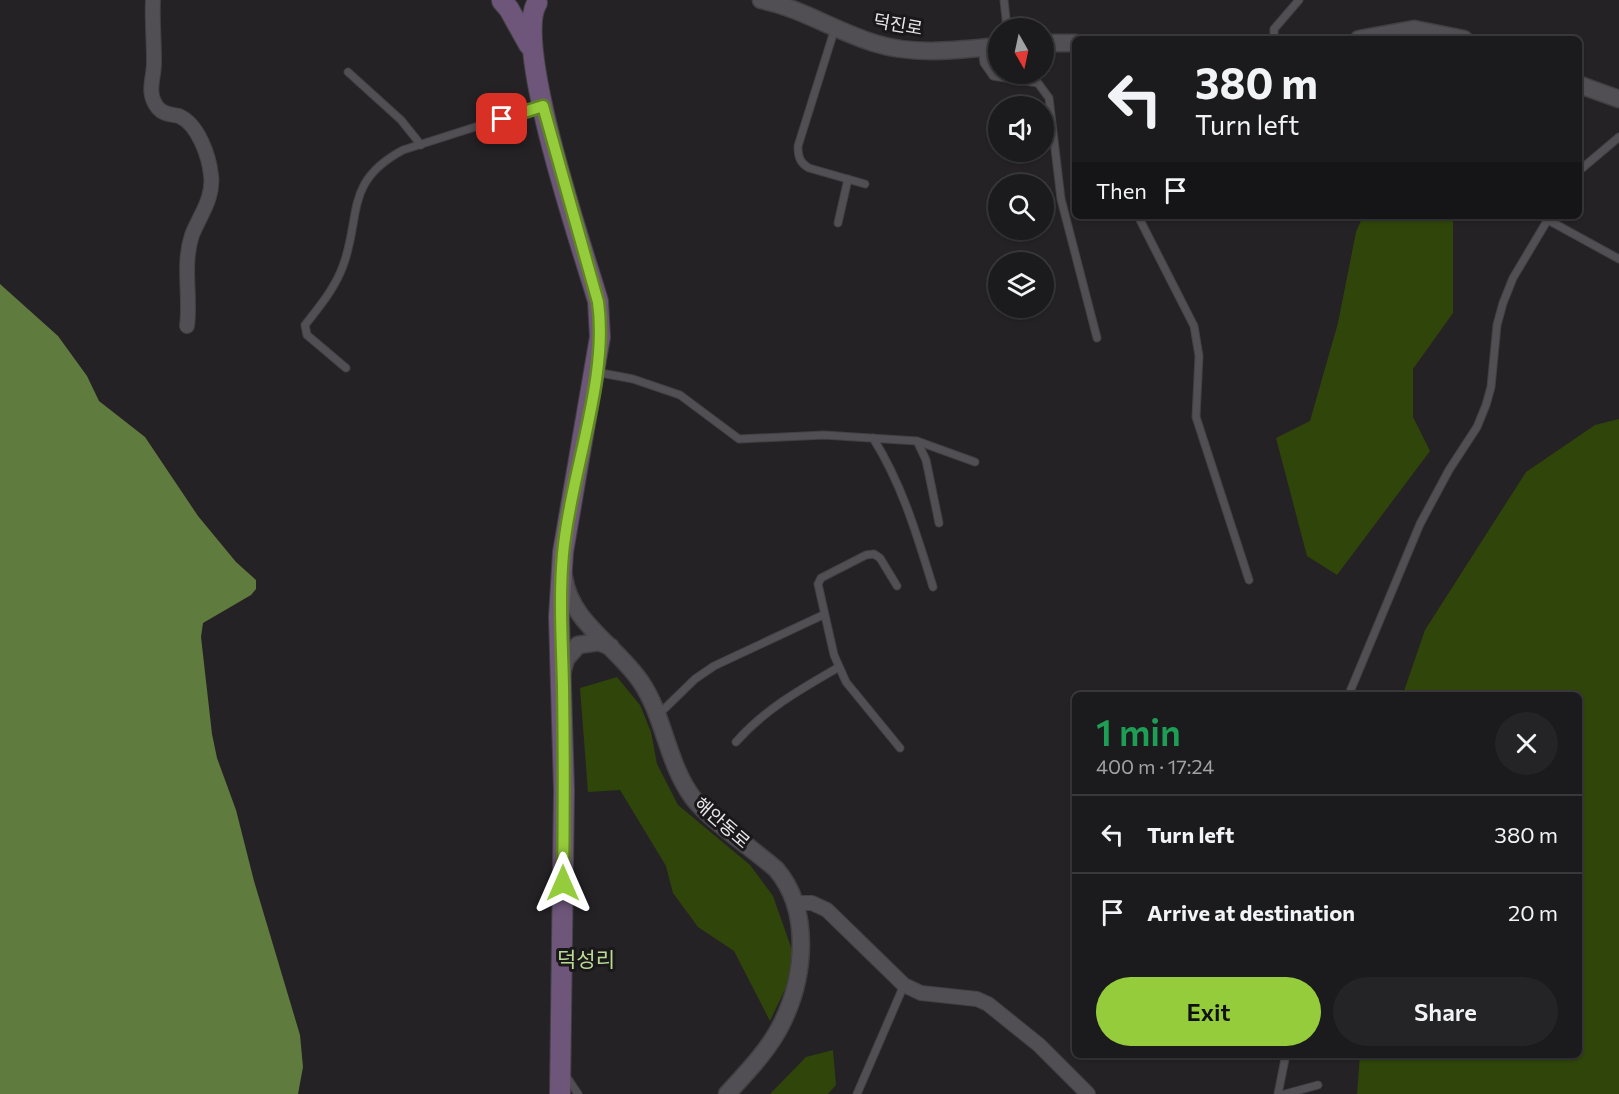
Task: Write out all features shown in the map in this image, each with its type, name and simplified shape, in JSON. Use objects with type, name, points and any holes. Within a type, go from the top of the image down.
[{"type":"main road","name":"해안동로","points":[[501,1],[522,30],[534,59]]},
{"type":"main road","name":"해안동로","points":[[539,1],[532,11],[530,23],[534,59],[543,106],[598,302],[600,337],[596,372],[564,552],[559,617],[562,674],[560,1094]]},
{"type":"street","points":[[153,0],[151,34],[154,61],[150,86],[152,97],[159,109],[187,120],[195,129],[211,174],[211,190],[206,208],[193,235],[188,258],[187,326]]},
{"type":"street","name":"덕진로","points":[[761,0],[790,8],[876,44],[895,48],[943,50],[988,47]]},
{"type":"street","points":[[501,1],[519,8],[539,1]]},
{"type":"street","points":[[1376,36],[1414,29],[1449,36]]},
{"type":"street","points":[[1054,43],[1072,43]]},
{"type":"street","points":[[1582,86],[1619,99]]},
{"type":"street","name":"해안동로","points":[[564,552],[565,584],[575,608],[642,684],[658,715],[678,774],[694,800],[785,878],[795,903],[801,934],[800,962],[788,1010],[767,1047],[727,1094]]},
{"type":"street","points":[[562,674],[566,659],[578,645],[599,642],[611,647]]},
{"type":"street","points":[[795,903],[812,903],[827,910],[904,985],[921,993],[977,999],[988,1004],[1039,1045],[1088,1094]]},
{"type":"lane","points":[[1004,0],[1006,18]]},
{"type":"lane","points":[[1274,36],[1274,29],[1299,0]]},
{"type":"lane","points":[[835,28],[798,146],[798,155],[802,164],[809,168],[865,184]]},
{"type":"lane","points":[[988,54],[984,63],[988,69]]},
{"type":"lane","points":[[348,72],[393,112],[421,145]]},
{"type":"lane","points":[[1039,84],[1049,98],[1061,200],[1096,338]]},
{"type":"lane","points":[[346,368],[307,335],[305,325],[326,299],[344,264],[353,215],[359,193],[366,181],[392,156],[543,106]]},
{"type":"lane","points":[[1582,168],[1619,137]]},
{"type":"lane","points":[[838,223],[848,179]]},
{"type":"lane","points":[[1140,219],[1194,326],[1199,356],[1196,417],[1249,580]]},
{"type":"lane","points":[[1350,692],[1420,524],[1449,470],[1477,428],[1491,387],[1497,325],[1503,303],[1513,278],[1548,219]]},
{"type":"lane","points":[[1551,219],[1619,259]]},
{"type":"lane","points":[[596,372],[633,379],[680,395],[739,439],[795,435],[917,441],[975,462]]},
{"type":"lane","points":[[873,438],[892,468],[917,535],[933,587]]},
{"type":"lane","points":[[917,441],[926,460],[939,523]]},
{"type":"lane","points":[[897,586],[880,558],[874,554],[866,555],[821,578],[818,584],[823,615],[839,667],[854,695],[900,748]]},
{"type":"lane","points":[[658,715],[695,679],[714,666],[823,615]]},
{"type":"lane","points":[[736,742],[751,725],[780,702],[839,667]]},
{"type":"lane","points":[[856,1094],[904,985]]},
{"type":"lane","points":[[1278,1094],[1285,1058]]},
{"type":"lane","points":[[561,1069],[578,1094]]},
{"type":"lane","points":[[1285,1094],[1318,1085]]},
{"type":"shaded area","points":[[1362,219],[1453,219],[1453,313],[1413,369],[1413,417],[1430,451],[1337,575],[1307,556],[1276,438],[1310,421],[1338,323],[1356,232]]},
{"type":"shaded area","points":[[0,284],[58,336],[87,376],[99,401],[145,437],[198,516],[236,562],[256,580],[256,589],[251,595],[203,623],[201,637],[212,734],[217,758],[236,810],[254,881],[300,1035],[303,1067],[298,1094],[0,1094]]},
{"type":"shaded area","points":[[1619,419],[1619,1094],[1357,1094],[1360,1058],[1582,1058],[1582,692],[1404,692],[1425,630],[1526,472],[1595,425]]},
{"type":"shaded area","points":[[617,677],[640,705],[651,732],[657,764],[678,805],[750,865],[773,896],[792,950],[788,983],[770,1021],[734,951],[698,927],[673,893],[666,866],[620,790],[588,792],[580,688]]},
{"type":"shaded area","points":[[833,1050],[836,1085],[828,1094],[770,1094],[806,1057]]},
{"type":"district","name":"덕성리","points":[[586,960]]},
{"type":"route","points":[[502,119],[543,106],[601,319],[596,372],[564,552],[559,617],[563,684],[563,883]]}]
